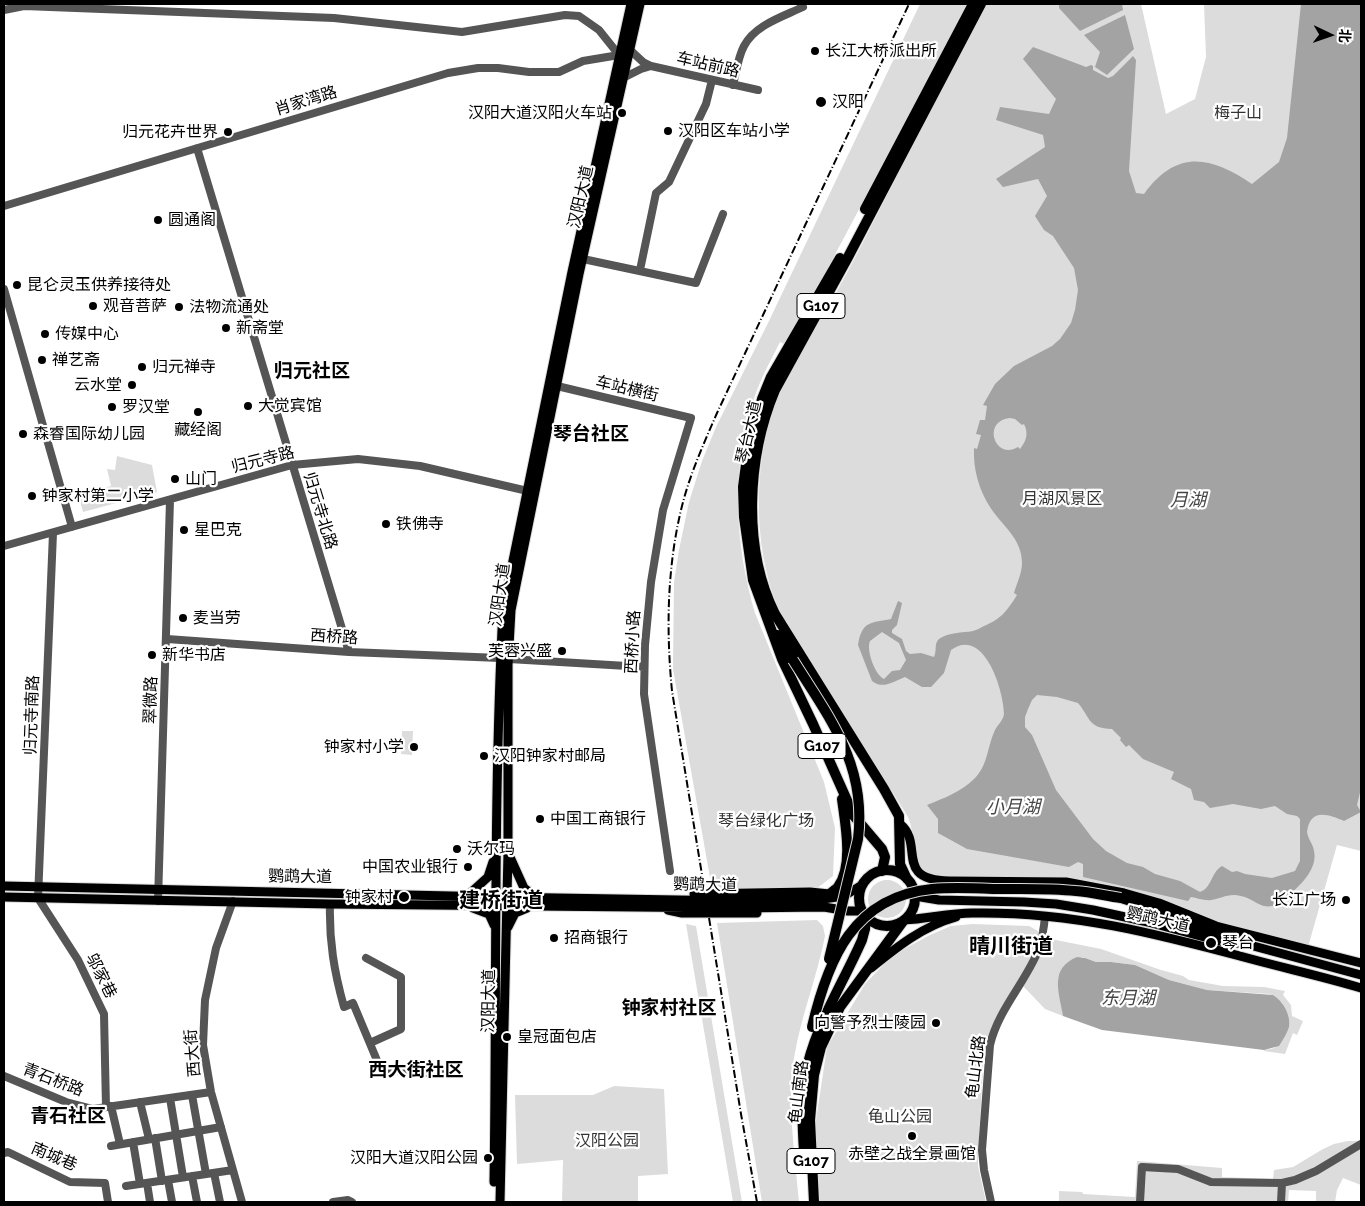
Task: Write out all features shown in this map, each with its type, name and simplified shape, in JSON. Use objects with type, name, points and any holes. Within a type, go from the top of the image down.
[{"type":"highway","name":"琴台大道","points":[[882,870],[885,857],[882,849],[854,816],[782,660],[765,614],[753,580],[749,560],[745,532],[744,487],[749,444],[762,399],[776,369],[841,256],[972,4]]},
{"type":"highway","name":"琴台大道","points":[[907,878],[900,864],[899,816],[775,614],[768,598],[757,559],[754,532],[754,472],[761,433],[775,390],[852,251],[981,4]]},
{"type":"highway","points":[[765,614],[844,743],[852,767],[859,799],[860,823],[858,839],[812,1027],[808,1062]]},
{"type":"highway","points":[[825,900],[842,879],[846,855],[846,826],[840,785]]},
{"type":"highway","points":[[862,885],[870,876],[882,870],[891,870],[907,878]]},
{"type":"highway","name":"G107","points":[[869,970],[914,907],[914,890],[907,878]]},
{"type":"highway","name":"G107","points":[[808,1062],[826,1016],[864,936],[864,914],[859,898],[862,885]]},
{"type":"highway","points":[[818,1003],[836,952],[855,925],[879,907],[908,894],[931,889],[1062,890],[1121,898],[1160,910],[1210,933],[1246,944]]},
{"type":"highway","points":[[864,914],[872,922],[880,926],[889,926],[904,920]]},
{"type":"highway","name":"龟山南路","points":[[814,1202],[810,1120],[816,1065],[825,1037],[840,1007],[869,970]]},
{"type":"highway","name":"龟山南路","points":[[808,1062],[804,1082],[802,1111],[808,1202]]},
{"type":"main road","name":"汉阳大道","points":[[531,492],[619,55],[631,4]]},
{"type":"main road","name":"汉阳大道","points":[[500,1202],[508,853],[503,610],[557,386],[583,258],[640,4]]},
{"type":"main road","name":"汉阳大道","points":[[494,1202],[496,852],[504,658]]},
{"type":"main road","points":[[900,824],[908,832],[914,866],[924,877],[932,880],[1066,882],[1124,893],[1159,903],[1216,926],[1361,963]]},
{"type":"main road","points":[[496,852],[488,877],[467,901],[490,914],[496,935]]},
{"type":"main road","points":[[506,934],[515,913],[537,901],[524,888],[515,872],[508,853]]},
{"type":"main road","name":"鹦鹉大道","points":[[4,897],[330,904],[467,901],[644,902],[738,908],[825,900],[844,896],[862,885]]},
{"type":"main road","name":"鹦鹉大道","points":[[4,886],[158,889],[467,901]]},
{"type":"main road","name":"鹦鹉大道","points":[[914,890],[921,897],[929,899],[1024,902],[1077,907],[1148,922],[1219,941],[1246,944],[1360,975]]},
{"type":"main road","points":[[644,902],[675,894],[810,892],[825,900]]},
{"type":"main road","name":"鹦鹉大道","points":[[825,900],[848,911],[864,914]]},
{"type":"main road","points":[[904,920],[948,914],[973,913]]},
{"type":"main road","points":[[869,970],[891,952],[931,926],[973,913]]},
{"type":"main road","name":"鹦鹉大道","points":[[973,913],[1045,916],[1094,921],[1171,938],[1358,987]]},
{"type":"street","points":[[733,85],[743,48],[751,35],[759,28],[803,7],[801,4]]},
{"type":"street","points":[[4,10],[24,6],[334,18],[462,32],[564,15],[579,16],[599,30],[619,55]]},
{"type":"street","points":[[629,50],[643,62],[652,66]]},
{"type":"street","name":"肖家湾路","points":[[4,206],[448,73],[478,68],[559,72],[584,61],[619,55]]},
{"type":"street","points":[[623,78],[652,66]]},
{"type":"street","name":"车站前路","points":[[652,66],[758,90]]},
{"type":"street","points":[[640,270],[656,193],[669,182],[706,104],[712,80]]},
{"type":"street","name":"归元寺北路","points":[[198,148],[349,652]]},
{"type":"street","points":[[583,258],[696,282],[723,214]]},
{"type":"street","points":[[4,289],[72,527]]},
{"type":"street","name":"车站横街","points":[[557,386],[692,418]]},
{"type":"street","name":"西桥小路","points":[[670,871],[644,694],[644,667],[651,582],[663,510],[692,418]]},
{"type":"street","name":"归元寺路","points":[[4,546],[292,465],[358,459],[420,466],[531,492]]},
{"type":"street","name":"翠微路","points":[[158,901],[170,500]]},
{"type":"street","name":"归元寺南路","points":[[38,898],[53,533]]},
{"type":"street","name":"西桥路","points":[[167,639],[349,652],[504,658],[644,667]]},
{"type":"street","name":"邬家巷","points":[[38,898],[78,960],[104,1014],[109,1107],[120,1144]]},
{"type":"street","name":"西大街","points":[[233,901],[216,948],[205,1000],[203,1045],[211,1092],[242,1202]]},
{"type":"street","points":[[330,904],[329,932],[334,973],[344,1006],[353,1003],[381,1070],[443,1074]]},
{"type":"street","name":"龟山北路","points":[[991,1202],[982,1150],[990,1045],[1006,1007],[1039,949],[1045,916]]},
{"type":"street","points":[[366,958],[402,977],[401,1029],[370,1042]]},
{"type":"street","name":"青石桥路","points":[[4,1076],[66,1102],[93,1109],[211,1092]]},
{"type":"street","points":[[192,1095],[198,1131],[220,1202]]},
{"type":"street","points":[[170,1098],[176,1135],[197,1202]]},
{"type":"street","points":[[140,1102],[172,1202]]},
{"type":"street","points":[[111,1146],[220,1127]]},
{"type":"street","points":[[133,1142],[143,1184],[150,1202]]},
{"type":"street","points":[[1140,1202],[1142,1166],[1178,1169],[1211,1182],[1282,1183],[1316,1171],[1361,1144]]},
{"type":"street","name":"南城巷","points":[[4,1153],[8,1152],[70,1182],[104,1183],[108,1202]]},
{"type":"street","points":[[126,1186],[233,1170]]},
{"type":"street","points":[[1282,1183],[1282,1202]]},
{"type":"street","points":[[333,1202],[348,1200],[352,1202]]},
{"type":"green space","name":"琴台绿化广场","points":[[920,4],[968,4],[787,345],[780,342],[768,365],[752,405],[745,431],[738,483],[740,535],[748,587],[755,613],[824,782],[835,828],[833,876],[816,889],[712,889],[673,669],[674,582],[689,502],[702,461],[716,427],[768,323]]},
{"type":"green space","name":"月湖风景区","points":[[986,4],[1141,4],[1166,114],[1195,99],[1206,57],[1204,4],[1361,4],[1361,851],[1337,845],[1308,947],[1206,920],[1179,908],[935,877],[921,869],[917,860],[908,817],[778,608],[769,583],[763,555],[759,498],[765,440],[781,387],[847,272]]},
{"type":"green space","points":[[117,456],[152,465],[157,492],[83,512],[78,493],[88,490],[92,500],[102,497],[100,489],[111,486],[107,469],[115,470]]},
{"type":"green space","points":[[402,731],[413,731],[412,755],[401,754]]},
{"type":"green space","points":[[887,880],[900,886],[906,899],[900,912],[887,918],[874,912],[868,899],[874,886]]},
{"type":"green space","points":[[817,920],[823,926],[825,936],[797,1042],[792,1076],[792,1130],[799,1202],[762,1202],[717,923]]},
{"type":"green space","points":[[686,924],[696,926],[742,1202],[733,1202]]},
{"type":"green space","name":"龟山公园","points":[[973,924],[1029,926],[1038,931],[1039,940],[1036,951],[990,1033],[984,1053],[978,1166],[986,1202],[820,1202],[813,1140],[827,1047],[865,984],[886,962],[904,949],[930,935],[951,926]]},
{"type":"green space","points":[[1051,939],[1101,949],[1183,976],[1189,980],[1223,986],[1264,987],[1285,991],[1283,995],[1291,1005],[1292,1016],[1303,1021],[1297,1035],[1293,1033],[1285,1054],[1264,1051],[1275,1048],[1280,1044],[1284,1034],[1283,1004],[1275,996],[1207,990],[1169,980],[1135,965],[1096,962],[1082,957],[1058,978],[1063,1016],[1045,1009],[1023,986],[1043,947]]},
{"type":"green space","name":"汉阳公园","points":[[614,1086],[664,1089],[668,1174],[638,1176],[638,1202],[562,1202],[563,1160],[517,1164],[515,1095],[593,1095]]},
{"type":"green space","points":[[1348,1141],[1361,1141],[1361,1185],[1343,1178],[1337,1190],[1335,1202],[1316,1202],[1316,1191],[1289,1190],[1288,1202],[1059,1202],[1059,1191],[1135,1197],[1137,1161],[1222,1168],[1222,1177],[1273,1179],[1274,1170],[1293,1167],[1323,1149]]},
{"type":"water","points":[[1059,4],[1122,4],[1123,10],[1080,31],[1059,8]]},
{"type":"water","name":"月湖","points":[[1301,4],[1361,4],[1361,788],[1357,805],[1361,812],[1344,821],[1326,815],[1316,816],[1312,819],[1307,832],[1315,857],[1311,870],[1308,876],[1289,895],[1290,899],[1271,906],[1265,906],[1243,896],[1234,895],[1209,900],[1191,897],[1188,901],[1083,877],[1083,864],[1078,862],[1069,867],[967,849],[938,833],[938,819],[927,805],[964,788],[979,774],[982,768],[992,736],[1003,719],[1004,714],[1000,691],[990,664],[973,647],[963,645],[951,650],[944,673],[931,687],[922,687],[905,677],[889,684],[880,685],[872,681],[858,645],[865,627],[873,622],[891,619],[898,601],[902,603],[897,625],[892,630],[892,633],[902,639],[906,651],[910,654],[921,653],[934,657],[939,639],[951,634],[974,631],[990,623],[1003,614],[1017,595],[1014,593],[1022,563],[1019,546],[990,507],[983,494],[976,471],[974,448],[977,449],[981,435],[976,434],[980,420],[985,420],[987,406],[983,405],[995,384],[1014,366],[1052,346],[1060,339],[1071,323],[1078,290],[1074,268],[1053,236],[1044,230],[1035,216],[1047,196],[1038,179],[1003,187],[996,179],[1045,147],[1043,135],[996,120],[1000,107],[1049,114],[1056,99],[1023,59],[1033,47],[1086,67],[1091,65],[1093,70],[1108,78],[1113,76],[1133,56],[1136,60],[1129,171],[1136,193],[1144,194],[1156,180],[1169,170],[1182,164],[1195,162],[1222,167],[1252,184],[1279,162],[1287,138]],"holes":[[[1010,418],[1015,419],[1022,425],[1024,424],[1026,428],[1026,437],[1020,449],[1018,447],[1010,450],[1003,449],[994,439],[996,426],[1001,421]],[[882,632],[899,643],[906,660],[900,670],[892,671],[884,679],[881,677],[877,673],[870,656],[870,641]],[[1037,695],[1057,697],[1078,703],[1090,721],[1098,727],[1112,729],[1121,738],[1120,740],[1126,747],[1129,745],[1143,759],[1174,772],[1171,779],[1191,789],[1194,800],[1204,802],[1210,808],[1233,804],[1261,809],[1275,806],[1287,814],[1297,816],[1300,819],[1300,861],[1295,871],[1272,878],[1237,871],[1232,872],[1222,866],[1218,869],[1207,887],[1200,892],[1180,881],[1127,863],[1106,851],[1093,839],[1056,790],[1032,735],[1025,727],[1025,717],[1032,700]]]},
{"type":"water","points":[[1125,15],[1134,49],[1107,75],[1095,67],[1100,52],[1084,35]]},
{"type":"water","name":"东月湖","points":[[1077,957],[1096,962],[1135,965],[1169,980],[1207,990],[1273,995],[1286,1009],[1289,1027],[1279,1046],[1264,1050],[1102,1030],[1063,1016],[1058,990],[1059,974],[1068,962]]},
{"type":"railway","points":[[757,1202],[672,691],[669,645],[669,598],[673,552],[685,494],[707,436],[909,4]]},
{"type":"place","name":"长江大桥派出所","points":[[815,51]]},
{"type":"place","name":"汉阳","points":[[821,102]]},
{"type":"place","name":"汉阳大道汉阳火车站","points":[[622,113]]},
{"type":"place","name":"汉阳区车站小学","points":[[668,131]]},
{"type":"place","name":"归元花卉世界","points":[[228,132]]},
{"type":"place","name":"圆通阁","points":[[158,220]]},
{"type":"place","name":"昆仑灵玉供养接待处","points":[[17,285]]},
{"type":"place","name":"观音菩萨","points":[[93,306]]},
{"type":"place","name":"法物流通处","points":[[179,307]]},
{"type":"place","name":"新斋堂","points":[[226,328]]},
{"type":"place","name":"传媒中心","points":[[45,334]]},
{"type":"place","name":"禅艺斋","points":[[42,360]]},
{"type":"place","name":"归元禅寺","points":[[142,367]]},
{"type":"place","name":"云水堂","points":[[132,385]]},
{"type":"place","name":"大觉宾馆","points":[[248,406]]},
{"type":"place","name":"罗汉堂","points":[[112,407]]},
{"type":"place","name":"藏经阁","points":[[198,412]]},
{"type":"place","name":"森睿国际幼儿园","points":[[23,434]]},
{"type":"place","name":"山门","points":[[175,479]]},
{"type":"place","name":"钟家村第二小学","points":[[32,496]]},
{"type":"place","name":"铁佛寺","points":[[386,524]]},
{"type":"place","name":"星巴克","points":[[184,530]]},
{"type":"place","name":"麦当劳","points":[[183,618]]},
{"type":"place","name":"芙蓉兴盛","points":[[562,651]]},
{"type":"place","name":"新华书店","points":[[152,655]]},
{"type":"place","name":"钟家村小学","points":[[414,747]]},
{"type":"place","name":"汉阳钟家村邮局","points":[[484,756]]},
{"type":"place","name":"中国工商银行","points":[[540,819]]},
{"type":"place","name":"沃尔玛","points":[[457,849]]},
{"type":"place","name":"中国农业银行","points":[[468,867]]},
{"type":"place","name":"钟家村","points":[[404,897]]},
{"type":"place","name":"长江广场","points":[[1346,900]]},
{"type":"place","name":"招商银行","points":[[554,938]]},
{"type":"place","name":"琴台","points":[[1211,943]]},
{"type":"place","name":"向警予烈士陵园","points":[[936,1023]]},
{"type":"place","name":"皇冠面包店","points":[[507,1037]]},
{"type":"place","name":"赤壁之战全景画馆","points":[[912,1136]]},
{"type":"place","name":"汉阳大道汉阳公园","points":[[488,1158]]},
{"type":"district","name":"归元社区","points":[[312,371]]},
{"type":"district","name":"琴台社区","points":[[591,434]]},
{"type":"district","name":"建桥街道","points":[[501,901]]},
{"type":"district","name":"晴川街道","points":[[1011,947]]},
{"type":"district","name":"钟家村社区","points":[[669,1008]]},
{"type":"district","name":"西大街社区","points":[[416,1070]]},
{"type":"district","name":"青石社区","points":[[68,1116]]},
{"type":"park label","name":"梅子山","points":[[1238,113]]},
{"type":"water label","name":"小月湖","points":[[1013,808]]}]
